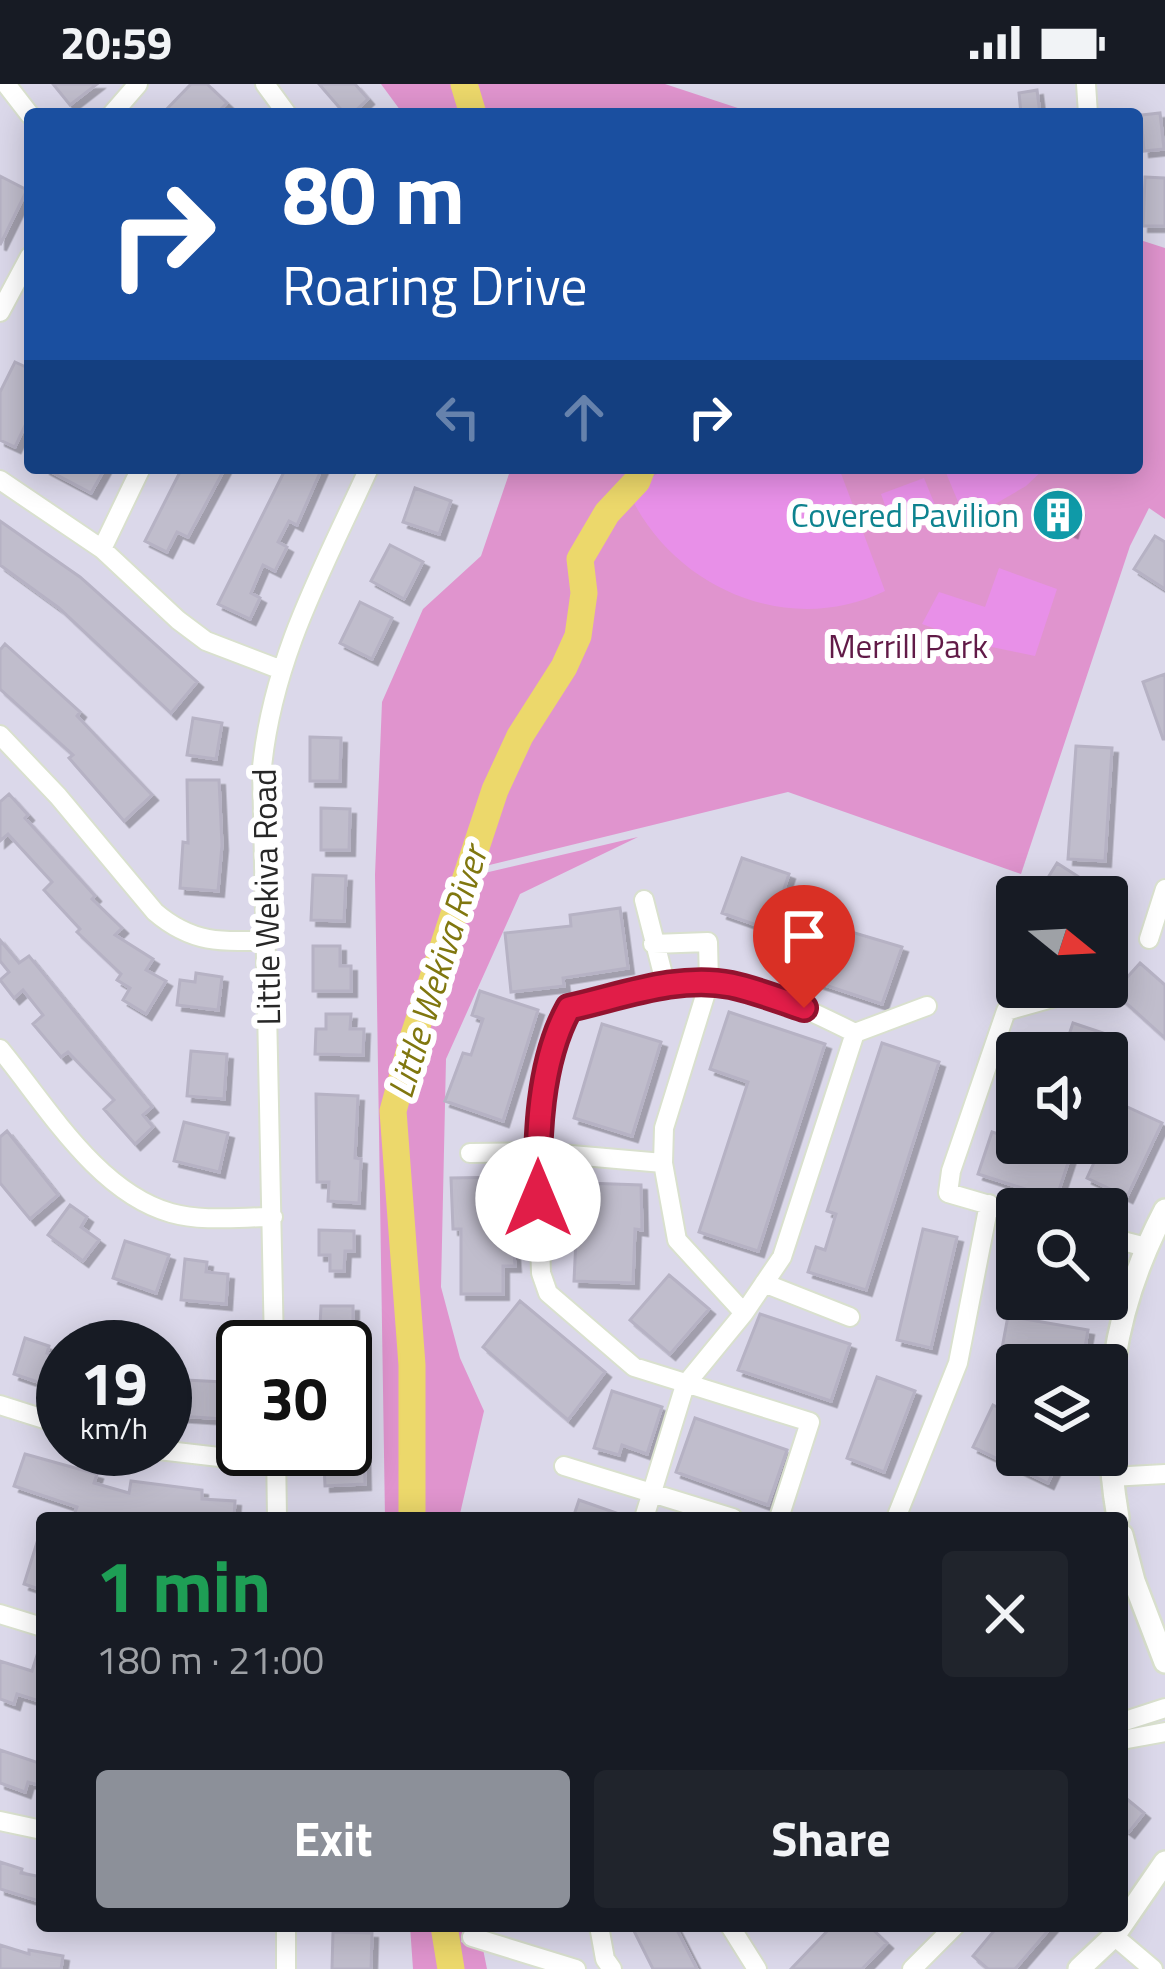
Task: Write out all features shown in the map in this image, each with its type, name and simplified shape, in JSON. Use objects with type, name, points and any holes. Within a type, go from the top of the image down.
[{"type":"street","points":[[6,84],[25,108]]},
{"type":"street","points":[[117,108],[139,84]]},
{"type":"street","points":[[0,312],[24,267]]},
{"type":"street","points":[[102,549],[138,474]]},
{"type":"street","name":"Little Wekiva Road","points":[[274,1320],[262,767],[279,669],[366,474]]},
{"type":"street","points":[[0,480],[102,549],[206,641],[279,669]]},
{"type":"street","points":[[0,735],[173,928],[221,943],[268,940]]},
{"type":"street","points":[[1149,939],[1165,889]]},
{"type":"street","points":[[644,900],[666,986]]},
{"type":"street","points":[[653,944],[708,942],[709,983],[664,1128],[663,1163],[677,1240],[744,1313]]},
{"type":"street","points":[[781,1512],[811,1422],[634,1367],[548,1293],[541,1273],[537,1152],[554,1036],[569,1008],[666,986],[729,985],[804,1008],[855,1033],[927,1006]]},
{"type":"street","points":[[996,1207],[948,1193],[999,1023],[1006,1011],[1017,1008]]},
{"type":"street","points":[[646,1512],[685,1385],[782,1257],[855,1033]]},
{"type":"street","points":[[0,1049],[106,1179],[140,1201],[172,1214],[200,1218],[273,1216]]},
{"type":"street","points":[[470,1153],[537,1152],[663,1163]]},
{"type":"street","points":[[898,1512],[958,1363],[988,1204]]},
{"type":"street","points":[[1117,1512],[1111,1477],[1112,1370],[1123,1308],[1165,1210]]},
{"type":"street","points":[[1128,1242],[1146,1247]]},
{"type":"street","points":[[764,1283],[850,1317]]},
{"type":"street","points":[[0,1405],[36,1416]]},
{"type":"street","points":[[564,1466],[714,1512]]},
{"type":"street","points":[[1111,1477],[1165,1474]]},
{"type":"street","points":[[277,1476],[278,1512]]},
{"type":"street","points":[[1128,1558],[1165,1662]]},
{"type":"street","points":[[0,1614],[36,1626]]},
{"type":"street","points":[[1128,1720],[1165,1708]]},
{"type":"street","points":[[1128,1739],[1165,1732]]},
{"type":"street","points":[[0,1821],[36,1829]]},
{"type":"street","points":[[1128,1916],[1165,1862]]},
{"type":"street","points":[[286,1932],[286,1969]]},
{"type":"street","points":[[586,1969],[608,1964],[600,1932]]},
{"type":"street","points":[[734,1932],[758,1969]]},
{"type":"street","points":[[913,1969],[949,1932]]},
{"type":"street","points":[[1079,1969],[1117,1932]]},
{"type":"street","points":[[1114,1936],[1153,1969]]},
{"type":"street","points":[[472,1937],[576,1969]]},
{"type":"green space","points":[[381,84],[461,84],[470,108],[399,108]]},
{"type":"green space","points":[[469,84],[665,84],[738,108],[478,108]]},
{"type":"green space","name":"Merrill Park","points":[[1143,241],[1165,248],[1165,519],[1149,508],[1130,546],[1021,874],[788,792],[473,869],[491,813],[523,741],[579,637],[585,590],[582,559],[608,514],[642,474],[1143,474]]},
{"type":"green space","points":[[509,474],[634,474],[601,511],[575,556],[578,590],[572,634],[516,738],[484,811],[466,871],[476,875],[638,837],[520,894],[446,1059],[441,1287],[460,1358],[484,1411],[460,1512],[385,1512],[375,875],[382,702],[423,609],[481,556]]},
{"type":"green space","points":[[410,1932],[464,1932],[461,1942],[483,1949],[487,1969],[413,1969]]},
{"type":"shaded area","points":[[657,474],[841,474],[885,591],[848,604],[810,609],[773,606],[737,595],[674,555],[629,493]]},
{"type":"shaded area","points":[[946,474],[1039,474],[1026,486],[966,521]]},
{"type":"shaded area","points":[[924,478],[937,510],[894,530],[881,494]]},
{"type":"shaded area","points":[[999,568],[1057,589],[1035,656],[973,643],[922,624],[939,592],[985,607]]},
{"type":"building","points":[[53,84],[97,84],[70,105]]},
{"type":"building","points":[[191,84],[207,84],[227,103],[222,108],[168,108]]},
{"type":"building","points":[[319,84],[355,84],[368,99],[358,108],[340,108]]},
{"type":"building","points":[[1037,90],[1039,108],[1020,108],[1019,93]]},
{"type":"building","points":[[1160,113],[1164,149],[1144,151],[1143,115]]},
{"type":"building","points":[[0,176],[24,188],[24,196],[0,245]]},
{"type":"building","points":[[1145,177],[1165,178],[1165,226],[1143,226]]},
{"type":"building","points":[[15,362],[24,366],[24,428],[15,447],[0,440],[0,392]]},
{"type":"building","points":[[55,474],[102,474],[91,493]]},
{"type":"building","points":[[179,474],[222,474],[188,537],[177,532],[167,552],[145,541]]},
{"type":"building","points":[[283,474],[319,474],[297,525],[289,521],[278,542],[287,547],[275,571],[263,565],[251,593],[260,598],[250,619],[218,604]]},
{"type":"building","points":[[415,488],[451,501],[439,534],[403,522]]},
{"type":"building","points":[[1057,503],[1078,510],[1072,532],[1052,524]]},
{"type":"building","points":[[0,521],[80,577],[197,682],[171,713],[59,608],[0,565]]},
{"type":"building","points":[[1155,536],[1165,542],[1165,589],[1134,569]]},
{"type":"building","points":[[390,545],[423,562],[404,599],[371,581]]},
{"type":"building","points":[[360,602],[392,618],[372,659],[340,643]]},
{"type":"building","points":[[5,644],[80,712],[77,716],[152,795],[124,821],[69,758],[73,755],[0,689],[0,650]]},
{"type":"building","points":[[1165,674],[1165,739],[1163,739],[1143,682]]},
{"type":"building","points":[[193,718],[222,723],[216,759],[187,755]]},
{"type":"building","points":[[310,737],[341,738],[340,781],[310,781]]},
{"type":"building","points":[[1076,746],[1112,748],[1105,861],[1068,859]]},
{"type":"building","points":[[187,780],[219,780],[218,891],[180,888],[183,842],[188,843]]},
{"type":"building","points":[[9,794],[95,896],[92,899],[122,928],[115,935],[153,959],[146,970],[166,981],[146,1014],[123,1000],[130,988],[117,980],[121,974],[77,932],[80,929],[44,890],[52,882],[8,834],[0,841],[0,802]]},
{"type":"building","points":[[321,808],[350,809],[349,850],[321,850]]},
{"type":"building","points":[[742,858],[789,874],[777,910],[902,947],[882,1004],[771,967],[782,934],[722,913]]},
{"type":"building","points":[[1057,863],[1077,876],[1049,876]]},
{"type":"building","points":[[313,875],[346,876],[344,921],[311,920]]},
{"type":"building","points":[[620,908],[628,968],[563,978],[564,986],[511,992],[505,933],[571,926],[570,915]]},
{"type":"building","points":[[0,940],[19,963],[29,956],[152,1107],[143,1115],[153,1127],[135,1144],[104,1109],[114,1100],[68,1052],[61,1057],[33,1024],[43,1015],[23,990],[14,998],[0,980],[9,972],[0,961]]},
{"type":"building","points":[[313,946],[340,946],[340,966],[351,966],[351,991],[313,991]]},
{"type":"building","points":[[1140,963],[1165,985],[1165,1038],[1128,1005],[1128,976]]},
{"type":"building","points":[[196,973],[222,977],[218,1010],[177,1005],[180,980],[195,982]]},
{"type":"building","points":[[480,991],[538,1010],[503,1121],[445,1101],[463,1053],[471,1055],[483,1019],[472,1015]]},
{"type":"building","points":[[729,1012],[825,1044],[758,1251],[699,1232],[748,1082],[710,1069]]},
{"type":"building","points":[[326,1014],[351,1014],[350,1029],[364,1029],[363,1055],[315,1054],[316,1029],[326,1029]]},
{"type":"building","points":[[1073,1023],[1100,1032],[1070,1032]]},
{"type":"building","points":[[602,1024],[661,1042],[632,1136],[574,1118]]},
{"type":"building","points":[[882,1043],[939,1062],[866,1290],[808,1272],[816,1247],[825,1250],[836,1214],[827,1211]]},
{"type":"building","points":[[191,1051],[227,1054],[224,1099],[187,1096]]},
{"type":"building","points":[[316,1094],[358,1096],[359,1203],[328,1201],[329,1182],[317,1182]]},
{"type":"building","points":[[1128,1107],[1162,1123],[1128,1195],[1128,1188],[1108,1188],[1087,1178],[1093,1164],[1128,1164]]},
{"type":"building","points":[[184,1122],[228,1133],[219,1172],[174,1161]]},
{"type":"building","points":[[7,1131],[58,1195],[30,1219],[0,1183],[0,1137]]},
{"type":"building","points":[[992,1132],[996,1133],[996,1164],[1068,1164],[1060,1188],[1022,1188],[978,1174]]},
{"type":"building","points":[[508,1177],[515,1266],[503,1266],[503,1294],[461,1294],[461,1229],[453,1229],[451,1178]]},
{"type":"building","points":[[585,1183],[641,1185],[642,1230],[635,1229],[633,1283],[574,1281],[576,1239],[583,1239]]},
{"type":"building","points":[[70,1205],[87,1217],[81,1227],[99,1240],[83,1261],[48,1235]]},
{"type":"building","points":[[923,1229],[957,1237],[931,1348],[897,1340]]},
{"type":"building","points":[[319,1230],[354,1231],[354,1251],[345,1251],[344,1271],[330,1271],[330,1255],[319,1255]]},
{"type":"building","points":[[125,1241],[169,1255],[156,1293],[113,1278]]},
{"type":"building","points":[[185,1259],[207,1262],[206,1272],[228,1274],[226,1304],[181,1300]]},
{"type":"building","points":[[669,1275],[709,1309],[670,1354],[630,1320]]},
{"type":"building","points":[[520,1301],[605,1372],[568,1420],[483,1347]]},
{"type":"building","points":[[321,1306],[353,1306],[353,1320],[320,1320]]},
{"type":"building","points":[[760,1314],[850,1344],[831,1401],[738,1370]]},
{"type":"building","points":[[1007,1320],[1088,1330],[1086,1344],[1003,1344]]},
{"type":"building","points":[[25,1338],[36,1342],[36,1382],[14,1374]]},
{"type":"building","points":[[877,1377],[915,1391],[884,1472],[847,1458]]},
{"type":"building","points":[[192,1380],[216,1382],[216,1419],[192,1417]]},
{"type":"building","points":[[612,1391],[662,1407],[647,1454],[622,1445],[619,1455],[594,1448]]},
{"type":"building","points":[[993,1405],[996,1406],[996,1458],[973,1447]]},
{"type":"building","points":[[695,1418],[787,1450],[768,1505],[676,1472]]},
{"type":"building","points":[[25,1454],[36,1457],[36,1476],[96,1476],[94,1483],[129,1493],[131,1481],[202,1490],[202,1499],[235,1501],[234,1512],[75,1512],[77,1507],[14,1486]]},
{"type":"building","points":[[325,1476],[365,1476],[365,1484],[325,1486]]},
{"type":"building","points":[[579,1500],[614,1512],[575,1512]]},
{"type":"building","points":[[36,1546],[36,1588],[24,1584]]},
{"type":"building","points":[[36,1658],[36,1700],[17,1694],[14,1704],[0,1699],[0,1661],[32,1671]]},
{"type":"building","points":[[0,1750],[36,1762],[36,1784],[28,1782],[25,1792],[0,1783]]},
{"type":"building","points":[[1128,1800],[1144,1813],[1128,1831]]},
{"type":"building","points":[[0,1862],[36,1876],[36,1900],[0,1889]]},
{"type":"building","points":[[333,1932],[372,1933],[371,1969],[332,1969]]},
{"type":"building","points":[[634,1932],[678,1932],[697,1969],[653,1969]]},
{"type":"building","points":[[826,1932],[875,1932],[887,1943],[862,1969],[791,1969]]},
{"type":"building","points":[[993,1932],[1047,1932],[1015,1969],[988,1969],[973,1956]]},
{"type":"building","points":[[0,1945],[29,1954],[29,1950],[63,1956],[61,1969],[0,1969]]},
{"type":"waterway","name":"Little Wekiva River","points":[[464,84],[471,108]]},
{"type":"waterway","name":"Little Wekiva River","points":[[412,1512],[412,1365],[393,1111],[495,790],[520,736],[578,636],[584,593],[580,559],[607,513],[640,474]]},
{"type":"waterway","name":"Little Wekiva River","points":[[445,1932],[451,1969]]},
{"type":"place","name":"Covered Pavilion","points":[[1058,515]]},
{"type":"route","points":[[538,1199],[537,1152],[554,1036],[569,1008],[666,986],[709,983],[804,1008]]}]
